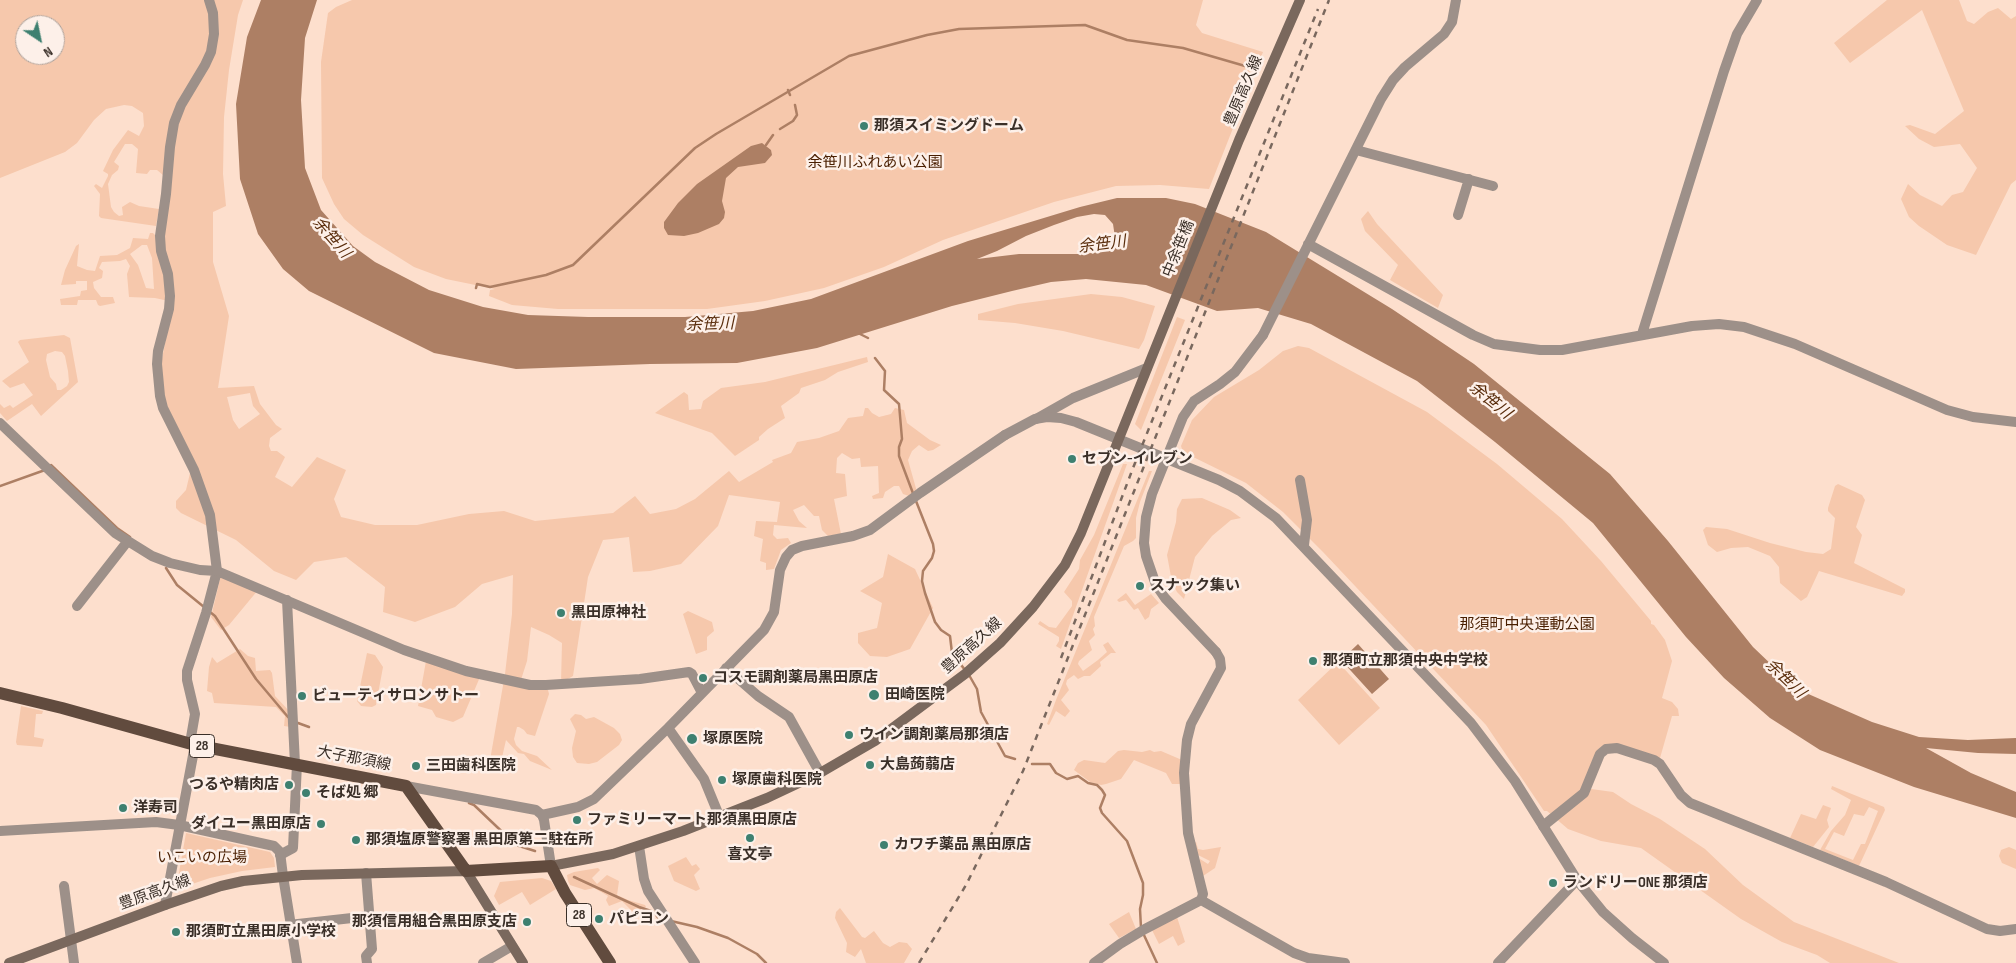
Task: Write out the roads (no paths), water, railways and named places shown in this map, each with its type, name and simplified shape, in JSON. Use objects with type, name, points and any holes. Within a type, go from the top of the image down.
[{"type":"main road","name":"豊原高久線","points":[[1217,195],[1253,105],[1300,0]]},
{"type":"main road","name":"中余笹橋","points":[[1168,314],[1217,195]]},
{"type":"main road","name":"豊原高久線","points":[[551,866],[591,859],[639,846],[720,818],[792,787],[848,758],[912,715],[965,674],[1022,620],[1055,579],[1071,554],[1168,314]]},
{"type":"main road","name":"大子那須線","points":[[0,693],[192,744],[406,786],[466,871]]},
{"type":"main road","points":[[523,963],[466,871],[551,866]]},
{"type":"main road","name":"28","points":[[551,866],[565,893],[610,963]]},
{"type":"main road","name":"豊原高久線","points":[[9,963],[165,905],[221,886],[243,881],[282,876],[466,871]]},
{"type":"street","points":[[165,905],[192,744],[195,714],[187,680],[187,671],[206,613],[217,571],[210,515],[194,470],[163,408],[160,396],[157,364],[158,351],[169,309],[170,296],[168,274],[161,251],[160,236],[174,123],[180,106],[205,65],[214,34],[213,14],[209,0]]},
{"type":"street","points":[[1094,963],[1145,929],[1200,900],[1202,894],[1188,833],[1184,773],[1187,740],[1191,724],[1221,668],[1220,659],[1216,652],[1165,598],[1149,571],[1144,542],[1145,525],[1152,494],[1182,417],[1194,401],[1234,372],[1262,335],[1381,99],[1393,80],[1405,67],[1444,34],[1452,22],[1456,0]]},
{"type":"street","points":[[1642,334],[1724,70],[1737,34],[1757,0]]},
{"type":"street","points":[[1356,150],[1494,186]]},
{"type":"street","points":[[1458,215],[1469,180]]},
{"type":"street","points":[[1308,244],[1473,335],[1494,344],[1540,350],[1562,350],[1692,326],[1719,324],[1744,326],[1795,344],[1947,410],[1972,417],[2016,422]]},
{"type":"street","points":[[542,815],[578,807],[594,799],[668,728],[726,668],[770,621],[774,612],[780,570],[786,557],[792,550],[870,530],[920,493],[1006,435],[1073,398],[1147,368]]},
{"type":"street","points":[[1036,420],[1046,417],[1061,418],[1166,458],[1240,491],[1276,518],[1304,545],[1471,723],[1503,765],[1577,880],[1603,912],[1664,963]]},
{"type":"street","points":[[0,423],[116,534],[152,556],[170,563],[200,570],[217,571],[404,650],[442,664],[501,679],[530,685],[546,685],[640,679],[689,672],[702,693]]},
{"type":"street","points":[[1300,480],[1307,520],[1304,545]]},
{"type":"street","points":[[76,606],[127,542]]},
{"type":"street","points":[[280,855],[293,848],[296,764],[287,600]]},
{"type":"street","points":[[726,668],[758,696],[789,717],[820,773]]},
{"type":"street","points":[[668,728],[704,779],[720,818]]},
{"type":"street","points":[[1543,826],[1584,793],[1600,754],[1606,749],[1617,748],[1654,760],[1660,764],[1682,795],[1694,805],[1879,878],[1987,929],[2000,931],[2016,929]]},
{"type":"street","points":[[406,786],[536,810],[542,815],[551,866]]},
{"type":"street","points":[[0,831],[156,822],[179,825],[274,846],[280,855],[289,925],[297,963]]},
{"type":"street","points":[[639,846],[644,879],[648,891],[694,963]]},
{"type":"street","points":[[366,873],[372,949],[366,956],[367,963]]},
{"type":"street","points":[[1498,963],[1577,880]]},
{"type":"street","points":[[64,886],[74,963]]},
{"type":"street","points":[[1200,900],[1294,953],[1308,958],[1345,963]]},
{"type":"street","points":[[289,925],[370,916]]},
{"type":"street","points":[[483,963],[512,946]]},
{"type":"water","name":"余笹川","points":[[261,0],[317,0],[305,38],[301,100],[305,168],[321,210],[353,246],[375,262],[429,290],[483,307],[528,315],[588,317],[685,317],[753,311],[811,299],[968,241],[1080,207],[1117,198],[1166,198],[1195,204],[1266,232],[1392,309],[1474,364],[1610,474],[1668,541],[1753,647],[1797,689],[1872,722],[1919,737],[1968,740],[2016,738],[2016,754],[1978,753],[1926,748],[1971,773],[2016,792],[2016,818],[1914,787],[1820,750],[1770,718],[1724,678],[1686,637],[1593,523],[1495,442],[1417,381],[1311,324],[1258,308],[1217,311],[1146,285],[1086,279],[1051,282],[1012,291],[952,306],[817,348],[737,363],[516,369],[434,353],[309,291],[283,269],[258,234],[240,179],[236,104],[247,37]],"holes":[[[1094,214],[1105,215],[1113,224],[1116,244],[1101,251],[1086,254],[1019,254],[977,259],[1026,236],[1077,217]]]},
{"type":"water","points":[[762,143],[771,150],[772,155],[765,163],[738,167],[726,178],[722,201],[725,212],[724,218],[719,224],[698,233],[684,236],[668,235],[664,228],[664,222],[678,203],[697,184],[751,146]]},
{"type":"water","points":[[1358,644],[1389,679],[1372,694],[1341,660]]},
{"type":"waterway","points":[[476,288],[477,284],[490,287],[546,275],[573,265],[695,148],[849,56],[927,35],[959,29],[1085,25],[1127,40],[1183,48],[1252,68]]},
{"type":"waterway","points":[[788,90],[790,95]]},
{"type":"waterway","points":[[780,129],[793,121],[797,115],[795,105]]},
{"type":"waterway","points":[[766,145],[773,135]]},
{"type":"waterway","points":[[860,334],[868,338]]},
{"type":"waterway","points":[[875,358],[885,371],[884,390],[899,404],[902,439],[899,447],[899,456],[914,496]]},
{"type":"waterway","points":[[51,465],[117,528],[130,537]]},
{"type":"waterway","points":[[0,486],[45,470]]},
{"type":"waterway","points":[[916,501],[934,551],[932,558],[923,571],[922,581],[925,593],[935,622],[941,630],[950,636],[952,653],[965,670]]},
{"type":"waterway","points":[[166,568],[177,585],[204,607]]},
{"type":"waterway","points":[[210,612],[215,616],[256,679],[288,717]]},
{"type":"waterway","points":[[969,675],[977,689],[981,712],[1005,756],[1015,759]]},
{"type":"waterway","points":[[298,723],[309,727]]},
{"type":"waterway","points":[[1032,764],[1050,764],[1056,773],[1067,779],[1078,776],[1088,783],[1097,785],[1102,790],[1105,795],[1100,808],[1102,813],[1127,841],[1143,883],[1140,909],[1141,928]]},
{"type":"waterway","points":[[469,803],[474,805],[516,845],[535,851]]},
{"type":"waterway","points":[[574,877],[654,912],[659,919],[663,920]]},
{"type":"waterway","points":[[671,921],[697,927],[728,938],[757,954],[766,963]]},
{"type":"waterway","points":[[1143,933],[1157,963]]},
{"type":"railway","points":[[919,963],[966,885],[1023,771],[1329,0]]},
{"type":"railway","points":[[1061,658],[1133,468],[1318,9]]},
{"type":"place","name":"那須スイミングドーム","points":[[864,126]]},
{"type":"place","name":"セブン-イレブン","points":[[1072,459]]},
{"type":"place","name":"スナック集い","points":[[1140,586]]},
{"type":"place","name":"黒田原神社","points":[[561,613]]},
{"type":"place","name":"那須町立那須中央中学校","points":[[1313,661]]},
{"type":"place","name":"コスモ調剤薬局黒田原店","points":[[703,678]]},
{"type":"place","name":"田崎医院","points":[[874,695]]},
{"type":"place","name":"ビューティサロン サトー","points":[[302,696]]},
{"type":"place","name":"ウイン調剤薬局那須店","points":[[849,735]]},
{"type":"place","name":"塚原医院","points":[[692,739]]},
{"type":"place","name":"大島蒟蒻店","points":[[870,765]]},
{"type":"place","name":"三田歯科医院","points":[[416,766]]},
{"type":"place","name":"塚原歯科医院","points":[[722,780]]},
{"type":"place","name":"つるや精肉店","points":[[289,785]]},
{"type":"place","name":"そば処 郷","points":[[306,793]]},
{"type":"place","name":"洋寿司","points":[[123,808]]},
{"type":"place","name":"ファミリーマート那須黒田原店","points":[[577,820]]},
{"type":"place","name":"ダイユー黒田原店","points":[[321,824]]},
{"type":"place","name":"喜文亭","points":[[750,838]]},
{"type":"place","name":"那須塩原警察署 黒田原第二駐在所","points":[[356,840]]},
{"type":"place","name":"カワチ薬品 黒田原店","points":[[884,845]]},
{"type":"place","name":"ランドリーONE 那須店","points":[[1553,883]]},
{"type":"place","name":"パピヨン","points":[[599,919]]},
{"type":"place","name":"那須信用組合黒田原支店","points":[[527,922]]},
{"type":"place","name":"那須町立黒田原小学校","points":[[176,932]]},
{"type":"park label","name":"余笹川ふれあい公園","points":[[875,163]]},
{"type":"park label","name":"那須町中央運動公園","points":[[1527,625]]},
{"type":"park label","name":"いこいの広場","points":[[202,858]]}]
